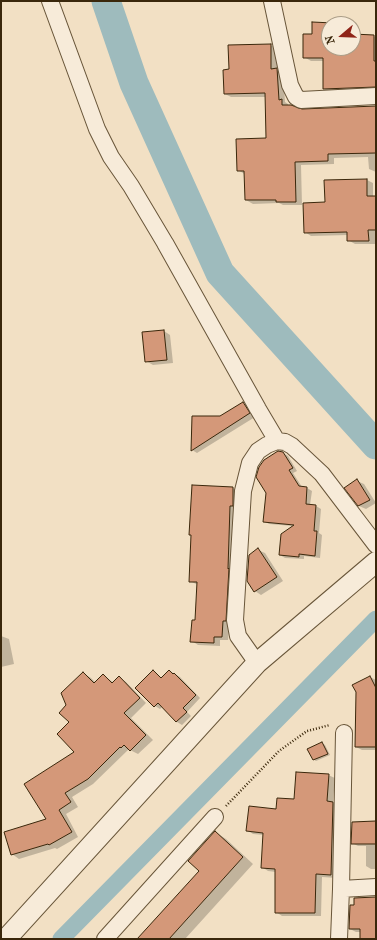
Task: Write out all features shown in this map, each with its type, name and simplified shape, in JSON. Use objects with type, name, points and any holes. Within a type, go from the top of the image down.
[{"type":"street","points":[[50,1],[97,129],[111,157],[131,186],[165,243],[278,441]]},
{"type":"street","points":[[272,1],[290,85],[296,97],[301,100],[376,96]]},
{"type":"street","points":[[253,658],[238,636],[235,620],[243,490],[250,463],[258,451],[267,445],[278,441],[285,442],[292,446],[322,474],[376,545]]},
{"type":"street","points":[[6,939],[253,658],[343,591],[376,562]]},
{"type":"street","points":[[339,939],[344,733]]},
{"type":"street","points":[[105,939],[215,817]]},
{"type":"street","points":[[341,889],[376,887]]},
{"type":"path","points":[[215,817],[279,751],[306,731],[336,723],[343,727],[344,733]]},
{"type":"building","points":[[312,22],[321,22],[321,56],[361,56],[361,34],[374,35],[376,87],[323,89],[323,58],[303,58],[303,34],[312,34]]},
{"type":"building","points":[[271,44],[271,69],[277,68],[279,100],[282,99],[282,105],[291,105],[302,109],[376,106],[376,153],[328,154],[328,161],[295,162],[296,202],[276,202],[276,200],[245,200],[244,171],[237,171],[236,139],[266,138],[265,93],[224,94],[223,70],[229,69],[228,45]]},
{"type":"building","points":[[367,179],[367,196],[376,196],[376,230],[368,230],[369,241],[347,241],[347,232],[304,233],[303,203],[325,202],[324,180]]},
{"type":"building","points":[[164,330],[167,360],[145,362],[142,332]]},
{"type":"building","points":[[243,402],[250,413],[191,451],[192,416],[220,416]]},
{"type":"building","points":[[278,451],[283,452],[293,468],[289,470],[299,486],[307,487],[306,504],[316,505],[314,531],[317,531],[315,556],[299,554],[299,557],[279,555],[281,534],[294,525],[263,522],[266,493],[256,477],[259,467],[264,460]]},
{"type":"building","points":[[357,479],[370,500],[358,506],[344,488]]},
{"type":"building","points":[[192,485],[233,487],[233,506],[230,506],[226,621],[223,621],[222,637],[214,637],[214,643],[190,642],[192,620],[195,620],[197,582],[189,582],[191,535],[189,535]]},
{"type":"building","points":[[258,548],[277,577],[254,592],[247,581],[249,555]]},
{"type":"building","points":[[153,670],[161,678],[169,670],[196,695],[183,708],[187,712],[176,722],[158,703],[154,707],[135,688]]},
{"type":"building","points":[[83,672],[94,683],[103,674],[112,683],[119,676],[140,698],[124,713],[146,735],[130,751],[124,745],[121,748],[120,747],[88,779],[65,793],[71,802],[59,810],[72,832],[49,845],[48,844],[11,855],[4,832],[46,819],[24,784],[74,752],[57,734],[69,722],[59,713],[66,705],[61,693]]},
{"type":"building","points":[[370,676],[376,688],[376,747],[355,747],[356,692],[352,685]]},
{"type":"building","points":[[322,742],[328,754],[313,760],[307,749]]},
{"type":"building","points":[[296,772],[329,774],[327,801],[333,802],[331,875],[316,874],[315,913],[275,913],[275,869],[261,868],[263,833],[246,831],[249,806],[276,809],[277,798],[294,799]]},
{"type":"building","points":[[376,821],[376,844],[351,844],[352,822]]},
{"type":"building","points":[[215,831],[243,857],[169,939],[137,939],[199,871],[188,861]]},
{"type":"building","points":[[376,897],[376,939],[360,939],[360,929],[349,929],[350,905],[354,905],[354,898]]},
{"type":"waterway","points":[[106,1],[134,83],[220,273],[376,445]]},
{"type":"waterway","points":[[61,939],[376,619]]}]
